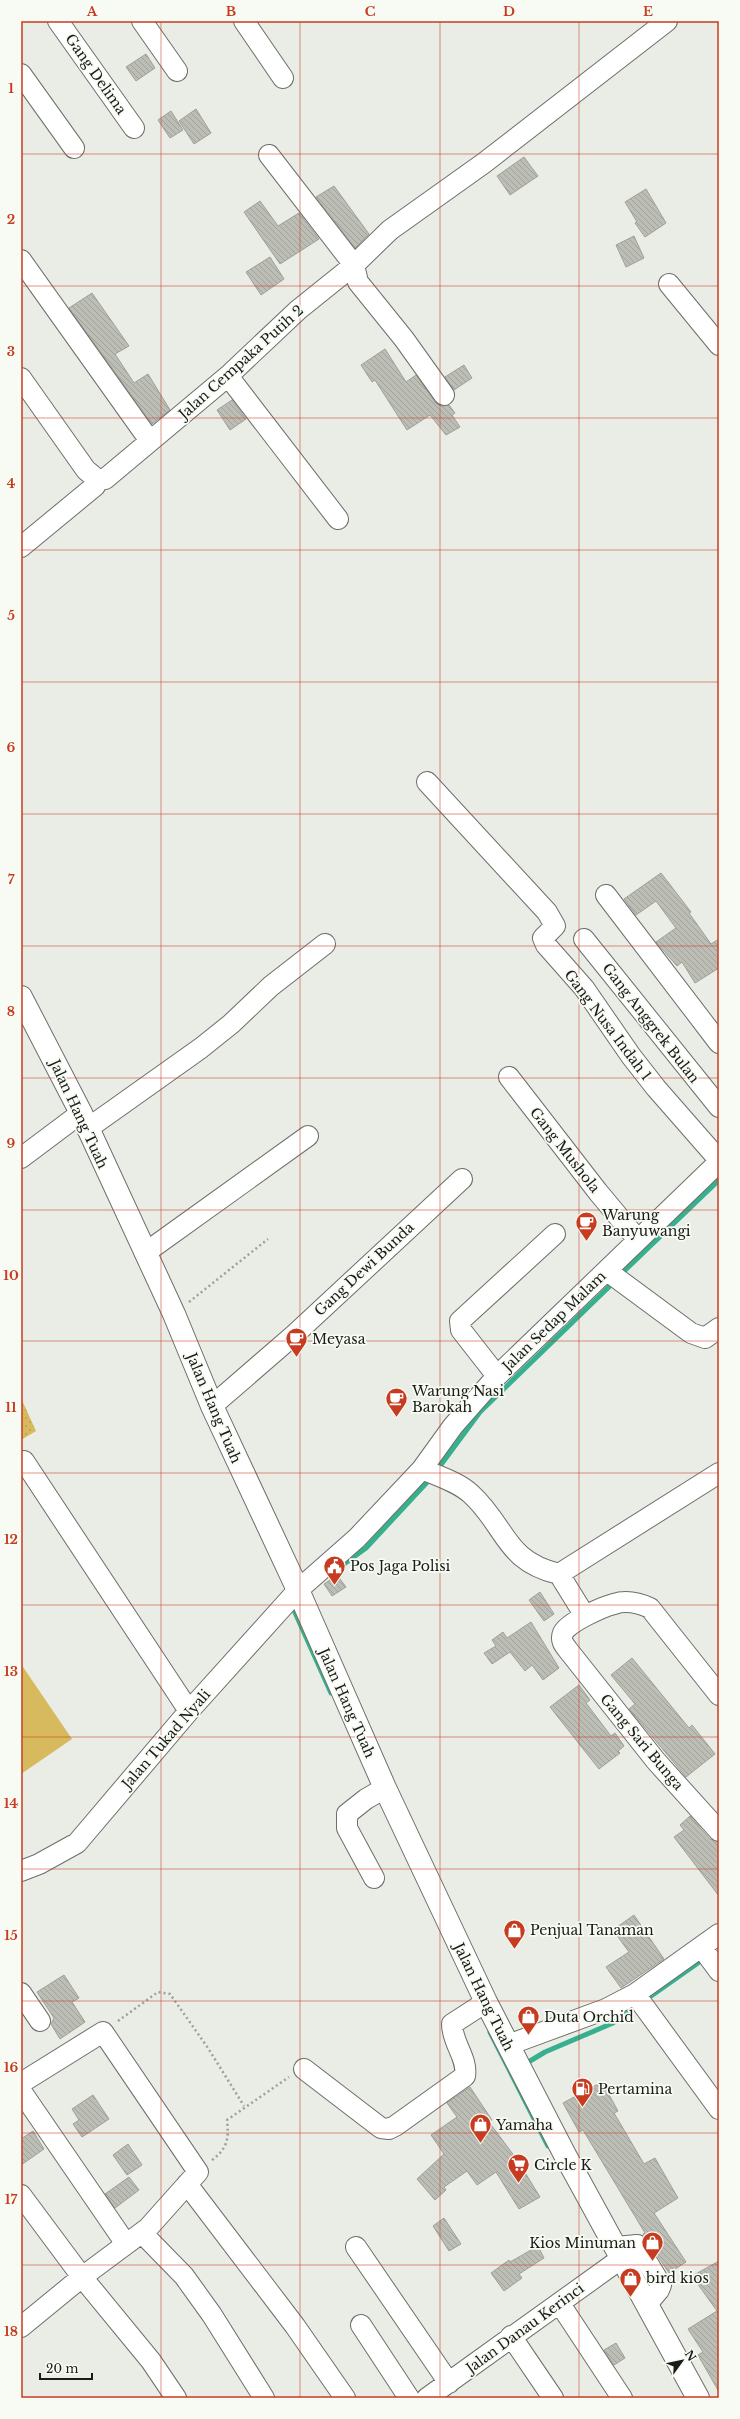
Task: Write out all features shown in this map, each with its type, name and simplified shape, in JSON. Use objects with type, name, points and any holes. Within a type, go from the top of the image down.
[{"type":"main road","name":"Jalan Hang Tuah","points":[[21,997],[84,1121],[174,1314],[212,1406],[298,1590],[385,1788],[486,2002],[698,2398]]},
{"type":"street","name":"Gang Delima","points":[[58,21],[134,128]]},
{"type":"street","points":[[142,21],[176,71]]},
{"type":"street","points":[[244,21],[283,78]]},
{"type":"street","name":"Jalan Cempaka Putih 2","points":[[98,480],[105,479],[228,376],[298,310],[354,265],[390,230],[484,164],[667,21]]},
{"type":"street","points":[[21,74],[74,148]]},
{"type":"street","points":[[269,155],[354,265],[358,282],[404,338],[444,395]]},
{"type":"street","points":[[21,260],[150,441]]},
{"type":"street","points":[[669,284],[719,345]]},
{"type":"street","points":[[228,376],[338,519]]},
{"type":"street","points":[[21,378],[86,470],[98,480],[96,486],[21,548]]},
{"type":"street","name":"Gang Nusa Indah 1","points":[[427,782],[548,912],[555,926],[543,938],[546,945],[584,988],[631,1056],[656,1088],[719,1161]]},
{"type":"street","points":[[606,895],[719,1043]]},
{"type":"street","name":"Gang Anggrek Bulan","points":[[584,939],[719,1107]]},
{"type":"street","points":[[21,1158],[84,1121],[201,1048],[231,1024],[271,986],[325,944]]},
{"type":"street","name":"Gang Mushola","points":[[509,1077],[593,1186],[638,1240]]},
{"type":"street","points":[[145,1253],[308,1136]]},
{"type":"street","name":"Jalan Sedap Malam","points":[[298,1590],[429,1472],[453,1426],[497,1376],[615,1276],[638,1240],[719,1161]]},
{"type":"street","name":"Gang Dewi Bunda","points":[[212,1406],[294,1335],[462,1179]]},
{"type":"street","points":[[497,1376],[462,1330],[460,1321],[555,1234]]},
{"type":"street","points":[[615,1276],[691,1333],[705,1338],[719,1328]]},
{"type":"street","points":[[24,1461],[189,1711]]},
{"type":"street","points":[[429,1472],[470,1493],[481,1504],[518,1554],[528,1563],[559,1574],[585,1616],[614,1604],[638,1603],[650,1608],[719,1695]]},
{"type":"street","points":[[559,1574],[719,1474]]},
{"type":"street","name":"Jalan Tukad Nyali","points":[[21,1871],[39,1864],[78,1843],[189,1711],[298,1590]]},
{"type":"street","name":"Gang Sari Bunga","points":[[585,1616],[568,1626],[563,1633],[562,1641],[656,1761],[719,1831]]},
{"type":"street","points":[[374,1878],[347,1828],[347,1814],[366,1799],[385,1788]]},
{"type":"street","points":[[508,2045],[606,2009],[639,2000],[709,1957],[719,1934]]},
{"type":"street","points":[[21,1993],[40,2021]]},
{"type":"street","points":[[639,2000],[719,2109]]},
{"type":"street","points":[[304,2069],[381,2128],[395,2126],[465,2076],[466,2066],[452,2033],[452,2024],[486,2002]]},
{"type":"street","points":[[21,2083],[103,2032],[192,2178],[345,2398]]},
{"type":"street","points":[[21,2090],[126,2244]]},
{"type":"street","points":[[21,2327],[82,2277],[142,2233],[192,2178]]},
{"type":"street","points":[[21,2194],[82,2277],[151,2361],[176,2398]]},
{"type":"street","points":[[142,2233],[184,2276],[212,2316],[264,2398]]},
{"type":"street","points":[[356,2247],[449,2383]]},
{"type":"street","name":"Jalan Danau Kerinci","points":[[427,2398],[511,2336],[560,2304],[619,2252]]},
{"type":"street","points":[[560,2304],[622,2398]]},
{"type":"street","points":[[361,2324],[409,2398]]},
{"type":"street","points":[[511,2336],[553,2398]]},
{"type":"path","points":[[174,1314],[268,1238]]},
{"type":"path","points":[[103,2032],[158,1992],[170,1994],[208,2048],[244,2106]]},
{"type":"path","points":[[192,2178],[222,2153],[228,2138],[227,2120],[244,2106],[304,2069]]},
{"type":"shaded area","points":[[21,1398],[36,1431],[21,1440]]},
{"type":"shaded area","points":[[21,1664],[72,1739],[21,1774]]},
{"type":"building","points":[[146,54],[155,68],[136,81],[126,67]]},
{"type":"building","points":[[196,109],[211,133],[194,144],[179,121]]},
{"type":"building","points":[[171,111],[183,130],[170,138],[158,120]]},
{"type":"building","points":[[524,157],[538,176],[510,195],[497,176]]},
{"type":"building","points":[[334,186],[369,234],[355,248],[316,197]]},
{"type":"building","points":[[646,189],[666,223],[645,237],[635,223],[637,222],[625,202]]},
{"type":"building","points":[[260,201],[278,226],[299,213],[319,239],[280,264],[244,212]]},
{"type":"building","points":[[634,236],[644,258],[626,267],[616,245]]},
{"type":"building","points":[[270,257],[284,279],[261,295],[246,272]]},
{"type":"building","points":[[92,293],[129,346],[115,354],[134,383],[148,374],[170,410],[152,424],[69,308]]},
{"type":"building","points":[[385,349],[406,382],[416,375],[435,402],[440,406],[449,405],[455,413],[452,415],[460,427],[446,435],[430,415],[407,430],[375,380],[372,382],[361,365]]},
{"type":"building","points":[[464,365],[472,378],[454,390],[445,377]]},
{"type":"building","points":[[232,400],[246,419],[230,430],[217,410]]},
{"type":"building","points":[[661,873],[691,912],[689,913],[711,944],[719,939],[719,968],[695,983],[682,962],[677,966],[656,942],[676,928],[656,901],[636,915],[624,899]]},
{"type":"building","points":[[337,1575],[346,1587],[332,1596],[324,1584]]},
{"type":"building","points":[[540,1592],[554,1614],[544,1621],[529,1600]]},
{"type":"building","points":[[531,1622],[559,1668],[543,1680],[532,1665],[525,1671],[510,1652],[492,1664],[484,1653],[496,1646],[492,1640],[503,1632],[507,1638]]},
{"type":"building","points":[[632,1658],[689,1728],[692,1725],[715,1754],[686,1777],[629,1709],[635,1704],[611,1675]]},
{"type":"building","points":[[579,1685],[590,1700],[586,1703],[611,1736],[615,1733],[624,1746],[618,1751],[620,1753],[599,1769],[550,1707]]},
{"type":"building","points":[[690,1816],[710,1839],[719,1842],[719,1896],[674,1837],[684,1830],[680,1825]]},
{"type":"building","points":[[634,1915],[664,1959],[621,1988],[606,1967],[629,1952],[613,1930]]},
{"type":"building","points":[[64,1975],[79,1998],[72,2002],[85,2022],[60,2039],[51,2024],[54,2018],[37,1992]]},
{"type":"building","points":[[602,2082],[618,2111],[614,2113],[644,2164],[655,2158],[678,2198],[654,2213],[686,2262],[669,2273],[643,2234],[645,2233],[583,2130],[579,2132],[563,2103]]},
{"type":"building","points":[[470,2087],[492,2120],[489,2122],[518,2161],[540,2197],[519,2209],[496,2172],[477,2185],[467,2171],[444,2187],[446,2190],[435,2200],[417,2179],[444,2154],[431,2135],[457,2117],[447,2103]]},
{"type":"building","points":[[93,2095],[109,2119],[82,2137],[73,2124],[79,2120],[72,2109]]},
{"type":"building","points":[[33,2131],[44,2149],[21,2165],[21,2139]]},
{"type":"building","points":[[128,2144],[142,2165],[127,2175],[113,2155]]},
{"type":"building","points":[[129,2177],[139,2190],[115,2208],[105,2194]]},
{"type":"building","points":[[444,2218],[461,2244],[449,2251],[433,2226]]},
{"type":"building","points":[[538,2246],[544,2258],[519,2274],[522,2278],[504,2291],[491,2273],[509,2260],[510,2262]]},
{"type":"building","points":[[719,2261],[719,2392],[698,2355],[703,2352],[688,2329],[717,2311],[692,2276]]},
{"type":"building","points":[[616,2343],[625,2358],[614,2365],[604,2350]]},
{"type":"waterway","points":[[620,1275],[719,1180]]},
{"type":"waterway","points":[[437,1470],[480,1412],[615,1281]]},
{"type":"waterway","points":[[329,1575],[366,1548],[431,1478]]},
{"type":"waterway","points":[[293,1608],[331,1693]]},
{"type":"waterway","points":[[644,2001],[705,1958]]},
{"type":"waterway","points":[[525,2064],[545,2052],[613,2023],[638,2005]]},
{"type":"waterway","points":[[490,2032],[548,2146]]},
{"type":"place","name":"Warung Banyuwangi","points":[[587,1242]]},
{"type":"place","name":"Meyasa","points":[[296,1358]]},
{"type":"place","name":"Warung Nasi Barokah","points":[[396,1418]]},
{"type":"place","name":"Pos Jaga Polisi","points":[[334,1586]]},
{"type":"place","name":"Penjual Tanaman","points":[[514,1950]]},
{"type":"place","name":"Duta Orchid","points":[[528,2036]]},
{"type":"place","name":"Pertamina","points":[[582,2108]]},
{"type":"place","name":"Yamaha","points":[[481,2144]]},
{"type":"place","name":"Circle K","points":[[518,2184]]},
{"type":"place","name":"Kios Minuman","points":[[652,2262]]},
{"type":"place","name":"bird kios","points":[[630,2298]]}]
